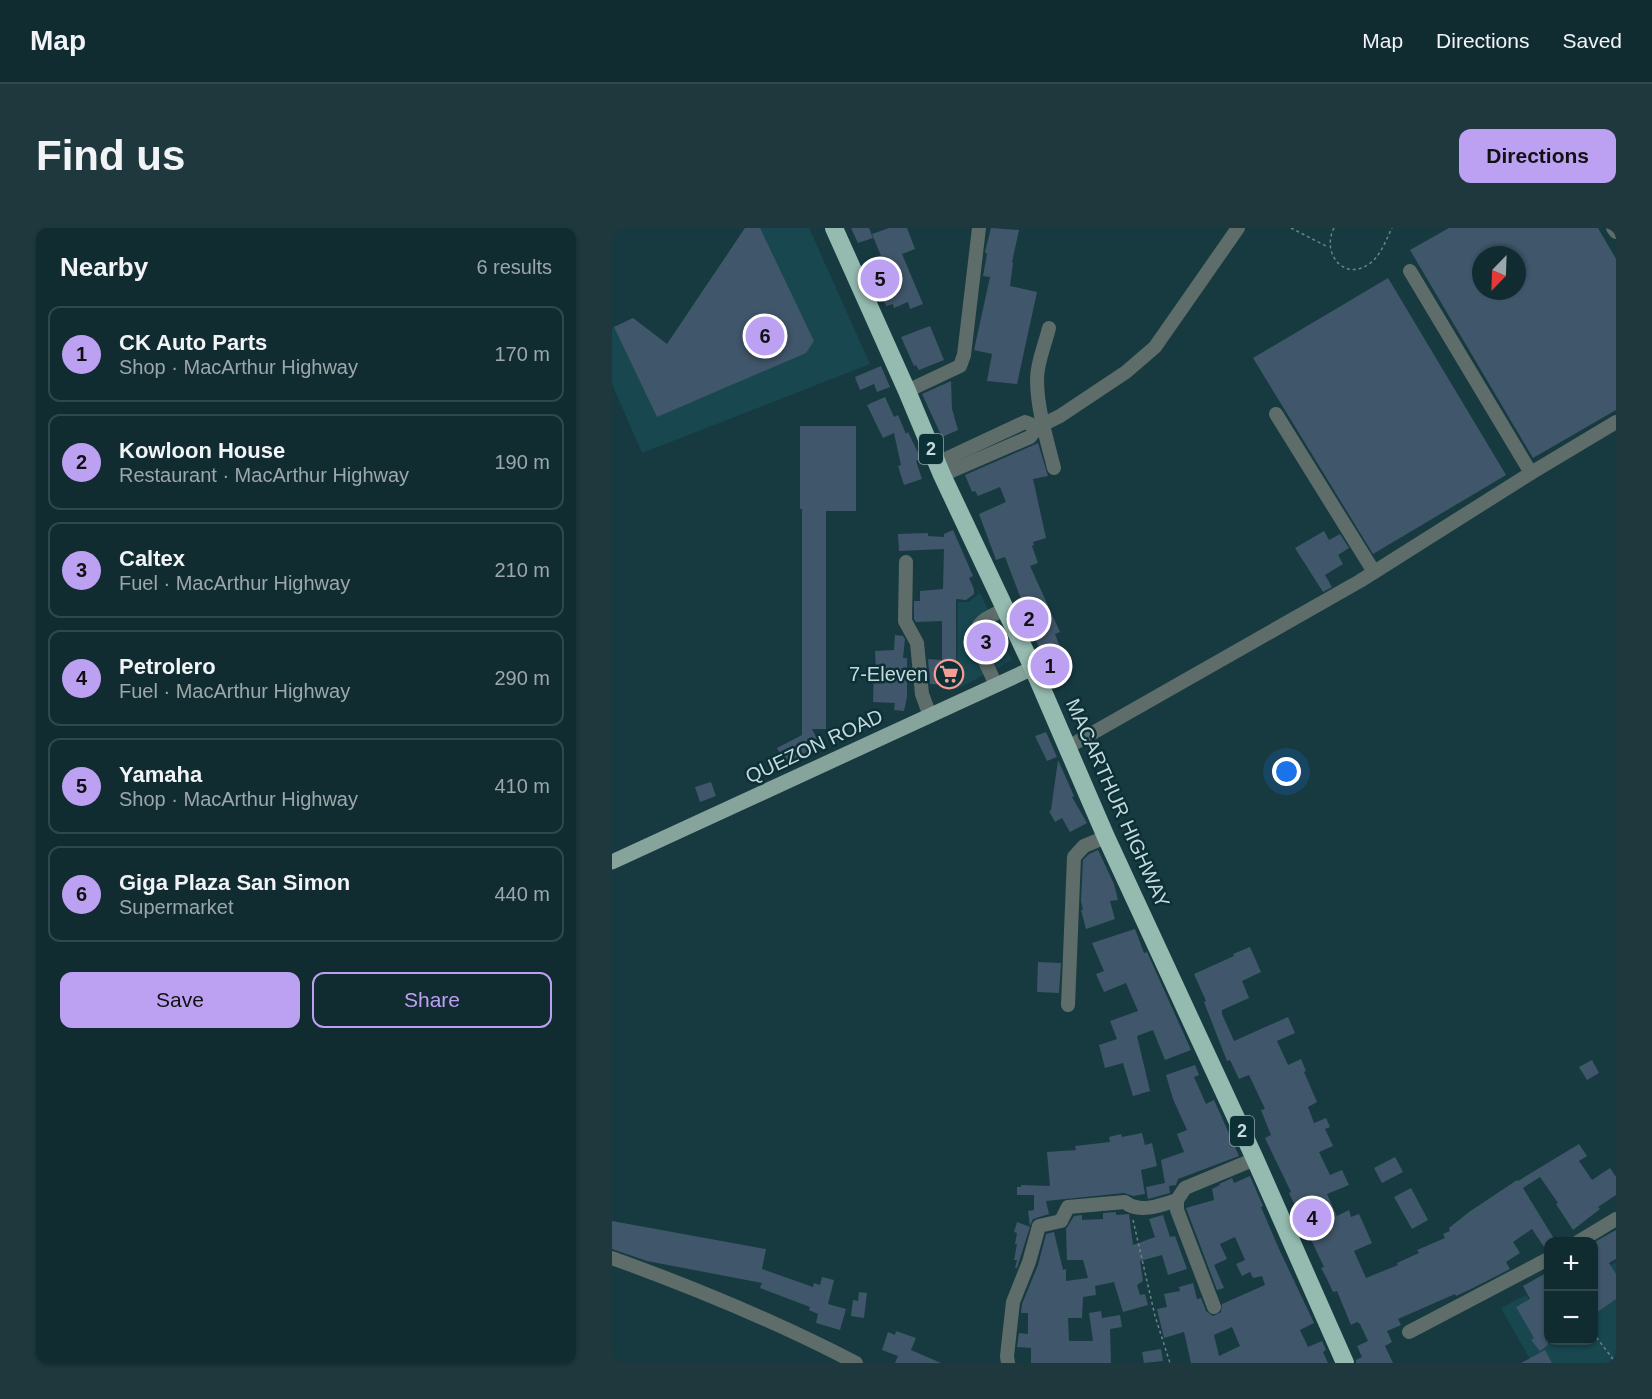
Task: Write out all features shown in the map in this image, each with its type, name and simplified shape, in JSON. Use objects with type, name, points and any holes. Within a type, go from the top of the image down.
[{"type":"highway","name":"MACARTHUR HIGHWAY","points":[[834,228],[940,469],[1033,668],[1106,837],[1256,1159],[1345,1363]]},
{"type":"main road","name":"QUEZON ROAD","points":[[612,862],[1033,668]]},
{"type":"street","points":[[907,391],[960,366],[964,355],[979,228]]},
{"type":"street","points":[[940,469],[984,457],[1030,437],[1041,426],[1126,372],[1155,347],[1238,228]]},
{"type":"street","points":[[1613,228],[1616,232]]},
{"type":"street","points":[[1410,271],[1532,473]]},
{"type":"street","points":[[1049,328],[1037,381],[1041,426],[1054,468]]},
{"type":"street","points":[[1276,414],[1374,572]]},
{"type":"street","points":[[940,469],[977,444],[1025,422],[1041,426]]},
{"type":"street","points":[[1068,747],[1374,572],[1616,422]]},
{"type":"street","points":[[1000,434],[1005,447]]},
{"type":"street","points":[[977,444],[984,457]]},
{"type":"street","points":[[906,562],[905,621],[917,643],[922,694],[930,716]]},
{"type":"street","points":[[973,627],[1006,609]]},
{"type":"street","points":[[983,657],[996,685]]},
{"type":"street","points":[[1068,1005],[1074,857],[1084,846],[1106,837]]},
{"type":"street","points":[[1214,1307],[1177,1210],[1177,1200],[1185,1188],[1256,1159]]},
{"type":"street","points":[[1008,1363],[1013,1302],[1029,1262],[1039,1226],[1061,1221],[1068,1207],[1125,1202],[1131,1207],[1139,1208],[1162,1205],[1177,1200]]},
{"type":"street","points":[[1586,1237],[1616,1219]]},
{"type":"street","points":[[612,1258],[682,1283],[856,1363]]},
{"type":"street","points":[[1409,1332],[1544,1261]]},
{"type":"street","points":[[824,1363],[828,1349]]},
{"type":"path","points":[[1291,228],[1329,248]]},
{"type":"path","points":[[1334,228],[1329,248],[1340,264],[1350,269],[1362,268],[1375,259],[1392,228]]},
{"type":"path","points":[[1131,1207],[1155,1317],[1170,1363]]},
{"type":"path","points":[[1598,1340],[1616,1363]]},
{"type":"shaded area","points":[[745,228],[809,228],[870,364],[642,453],[612,384],[612,328],[633,318],[667,344]]},
{"type":"shaded area","points":[[980,593],[1012,660],[957,689],[958,602],[969,602]]},
{"type":"shaded area","points":[[1616,1262],[1616,1363],[1532,1363],[1501,1308],[1526,1295],[1534,1305],[1544,1300],[1544,1345],[1598,1345],[1598,1272]]},
{"type":"building","points":[[745,228],[760,228],[814,341],[806,353],[657,417],[614,327],[633,318],[667,344]]},
{"type":"building","points":[[851,228],[869,228],[873,238],[858,243]]},
{"type":"building","points":[[889,228],[907,228],[915,249],[902,254],[923,304],[910,309],[908,302],[894,308],[893,304],[886,306],[874,273],[886,268],[872,234]]},
{"type":"building","points":[[991,228],[1019,230],[1012,262],[1010,286],[1037,292],[1017,384],[987,381],[992,354],[974,350],[990,277],[983,276],[987,254],[985,252]]},
{"type":"building","points":[[1449,228],[1598,228],[1616,259],[1616,410],[1533,458],[1410,250]]},
{"type":"building","points":[[1388,278],[1506,475],[1373,554],[1253,358]]},
{"type":"building","points":[[930,326],[944,360],[919,370],[916,365],[914,366],[901,337]]},
{"type":"building","points":[[881,366],[890,387],[877,392],[874,384],[860,390],[855,377]]},
{"type":"building","points":[[951,381],[952,409],[958,430],[942,437],[922,394]]},
{"type":"building","points":[[885,397],[894,417],[898,415],[906,434],[908,432],[921,459],[916,461],[922,479],[904,485],[898,466],[901,465],[894,433],[883,438],[867,405]]},
{"type":"building","points":[[800,426],[856,426],[856,511],[826,511],[826,729],[812,729],[820,745],[786,763],[777,748],[802,735]]},
{"type":"building","points":[[1038,443],[1048,476],[1033,479],[1046,538],[1033,542],[1032,546],[1038,563],[1030,566],[1060,632],[1055,634],[1071,675],[1055,682],[1032,632],[1038,629],[1023,604],[1005,557],[996,560],[979,514],[1006,502],[1000,487],[978,496],[975,491],[972,492],[965,475]]},
{"type":"building","points":[[953,530],[973,576],[969,578],[974,594],[966,600],[956,599],[956,685],[930,684],[928,659],[942,660],[942,621],[916,622],[914,601],[920,601],[920,591],[943,589],[944,549],[899,551],[898,534],[928,533],[928,536],[944,537],[944,534]]},
{"type":"building","points":[[1324,531],[1329,540],[1340,534],[1349,548],[1338,555],[1343,564],[1325,575],[1332,587],[1323,592],[1295,548]]},
{"type":"building","points":[[994,624],[1005,649],[992,654],[988,649],[983,648],[975,653],[968,635],[972,640],[978,641]]},
{"type":"building","points":[[895,635],[903,636],[905,639],[903,658],[907,658],[907,697],[904,711],[894,710],[895,703],[873,702],[875,651],[894,650]]},
{"type":"building","points":[[1046,732],[1057,757],[1047,761],[1035,736]]},
{"type":"building","points":[[1058,760],[1074,796],[1072,797],[1087,823],[1070,832],[1062,818],[1055,822],[1049,811]]},
{"type":"building","points":[[711,782],[716,796],[700,802],[695,787]]},
{"type":"building","points":[[1098,850],[1114,884],[1118,900],[1110,901],[1115,919],[1086,929],[1081,910],[1083,910],[1081,901],[1083,860]]},
{"type":"building","points":[[1135,929],[1144,953],[1147,952],[1191,1050],[1165,1060],[1153,1030],[1137,1036],[1150,1091],[1133,1096],[1123,1063],[1105,1068],[1099,1045],[1117,1039],[1110,1021],[1138,1011],[1126,983],[1104,992],[1096,974],[1104,971],[1092,943]]},
{"type":"building","points":[[1250,947],[1261,972],[1242,981],[1249,998],[1222,1010],[1222,1014],[1234,1041],[1288,1017],[1295,1033],[1277,1041],[1288,1065],[1301,1059],[1317,1102],[1308,1107],[1314,1123],[1326,1118],[1330,1127],[1325,1129],[1333,1146],[1319,1152],[1330,1175],[1342,1170],[1349,1185],[1327,1194],[1337,1216],[1349,1210],[1351,1217],[1359,1214],[1372,1243],[1354,1251],[1366,1278],[1398,1265],[1397,1263],[1419,1253],[1417,1250],[1445,1238],[1443,1234],[1450,1231],[1449,1228],[1469,1212],[1517,1180],[1579,1144],[1587,1156],[1579,1161],[1592,1180],[1610,1168],[1616,1177],[1616,1195],[1598,1207],[1600,1209],[1573,1230],[1540,1177],[1523,1188],[1553,1237],[1544,1237],[1544,1247],[1532,1229],[1513,1242],[1520,1253],[1506,1262],[1510,1269],[1456,1296],[1455,1294],[1398,1319],[1401,1325],[1387,1331],[1392,1342],[1385,1346],[1393,1363],[1356,1363],[1356,1360],[1362,1357],[1357,1346],[1368,1341],[1360,1324],[1357,1322],[1351,1325],[1337,1291],[1333,1292],[1321,1268],[1324,1267],[1265,1138],[1271,1135],[1261,1110],[1265,1109],[1249,1075],[1239,1079],[1230,1060],[1227,1061],[1194,974],[1234,956],[1233,954]]},
{"type":"building","points":[[1038,962],[1061,963],[1059,993],[1037,992]]},
{"type":"building","points":[[1592,1060],[1599,1073],[1587,1080],[1579,1067]]},
{"type":"building","points":[[1195,1065],[1199,1075],[1194,1077],[1206,1104],[1214,1100],[1239,1156],[1178,1179],[1176,1185],[1169,1186],[1170,1193],[1148,1199],[1146,1187],[1165,1183],[1161,1160],[1184,1152],[1177,1134],[1187,1130],[1173,1099],[1166,1075]]},
{"type":"building","points":[[1142,1133],[1145,1145],[1152,1143],[1157,1166],[1141,1170],[1145,1194],[1133,1196],[1124,1193],[1046,1201],[1049,1214],[1033,1219],[1030,1226],[1028,1211],[1034,1210],[1034,1195],[1017,1195],[1017,1187],[1021,1185],[1050,1186],[1047,1152],[1076,1150],[1075,1146],[1110,1142],[1109,1137]]},
{"type":"building","points":[[1395,1157],[1403,1172],[1382,1183],[1374,1168]]},
{"type":"building","points":[[1250,1176],[1279,1249],[1314,1323],[1300,1330],[1308,1347],[1322,1341],[1326,1350],[1323,1352],[1328,1363],[1191,1363],[1184,1332],[1164,1338],[1157,1309],[1167,1307],[1164,1294],[1180,1291],[1179,1287],[1193,1283],[1197,1299],[1201,1298],[1206,1311],[1213,1316],[1221,1312],[1222,1304],[1265,1285],[1262,1276],[1253,1278],[1250,1272],[1242,1276],[1236,1264],[1245,1260],[1235,1237],[1220,1244],[1227,1259],[1214,1265],[1224,1288],[1217,1290],[1186,1208],[1214,1200],[1212,1189],[1219,1184],[1232,1178],[1234,1183]],"holes":[[[1232,1327],[1240,1346],[1219,1356],[1214,1335]]]},
{"type":"building","points":[[1411,1188],[1428,1220],[1412,1229],[1394,1197]]},
{"type":"building","points":[[1116,1212],[1116,1215],[1129,1214],[1133,1245],[1155,1237],[1149,1219],[1163,1215],[1170,1237],[1175,1236],[1187,1269],[1168,1275],[1162,1255],[1140,1261],[1143,1281],[1137,1285],[1140,1295],[1145,1294],[1148,1305],[1123,1312],[1114,1282],[1095,1286],[1096,1295],[1083,1297],[1082,1318],[1068,1318],[1069,1341],[1093,1341],[1089,1313],[1101,1311],[1102,1318],[1120,1315],[1122,1327],[1110,1329],[1111,1363],[1031,1363],[1031,1348],[1017,1347],[1019,1333],[1028,1334],[1028,1313],[1021,1313],[1022,1304],[1038,1265],[1046,1234],[1054,1232],[1063,1270],[1066,1269],[1066,1281],[1088,1278],[1083,1260],[1067,1260],[1066,1229],[1074,1216],[1082,1215],[1082,1220],[1103,1219],[1103,1213]]},
{"type":"building","points":[[612,1221],[766,1249],[762,1269],[813,1287],[814,1283],[820,1285],[822,1277],[834,1280],[828,1304],[846,1309],[840,1330],[816,1323],[818,1314],[809,1310],[810,1307],[760,1288],[762,1283],[647,1261],[612,1249]]},
{"type":"building","points":[[1017,1222],[1030,1227],[1017,1268],[1015,1268],[1017,1233],[1014,1232]]},
{"type":"building","points":[[1616,1230],[1616,1259],[1609,1263],[1616,1274],[1616,1299],[1598,1312],[1598,1274],[1598,1240]]},
{"type":"building","points":[[1544,1274],[1544,1345],[1548,1345],[1540,1351],[1531,1340],[1534,1338],[1516,1307],[1530,1299],[1523,1286]]},
{"type":"building","points":[[859,1292],[867,1293],[864,1318],[851,1316],[853,1300],[858,1301]]},
{"type":"building","points":[[896,1331],[916,1338],[911,1350],[941,1363],[895,1363],[898,1356],[882,1350],[888,1332],[895,1335]]},
{"type":"building","points":[[1161,1349],[1163,1361],[1144,1363],[1142,1352]]},
{"type":"building","points":[[1545,1350],[1552,1363],[1521,1363]]},
{"type":"tunnel","points":[[976,632],[983,657]]},
{"type":"place","name":"Yamaha","points":[[880,279]]},
{"type":"place","name":"Giga Plaza San Simon","points":[[765,336]]},
{"type":"place","name":"Kowloon House","points":[[1029,619]]},
{"type":"place","name":"Caltex","points":[[986,642]]},
{"type":"place","name":"CK Auto Parts","points":[[1050,666]]},
{"type":"place","name":"7-Eleven","points":[[949,674]]},
{"type":"place","name":"Petrolero","points":[[1312,1218]]}]
